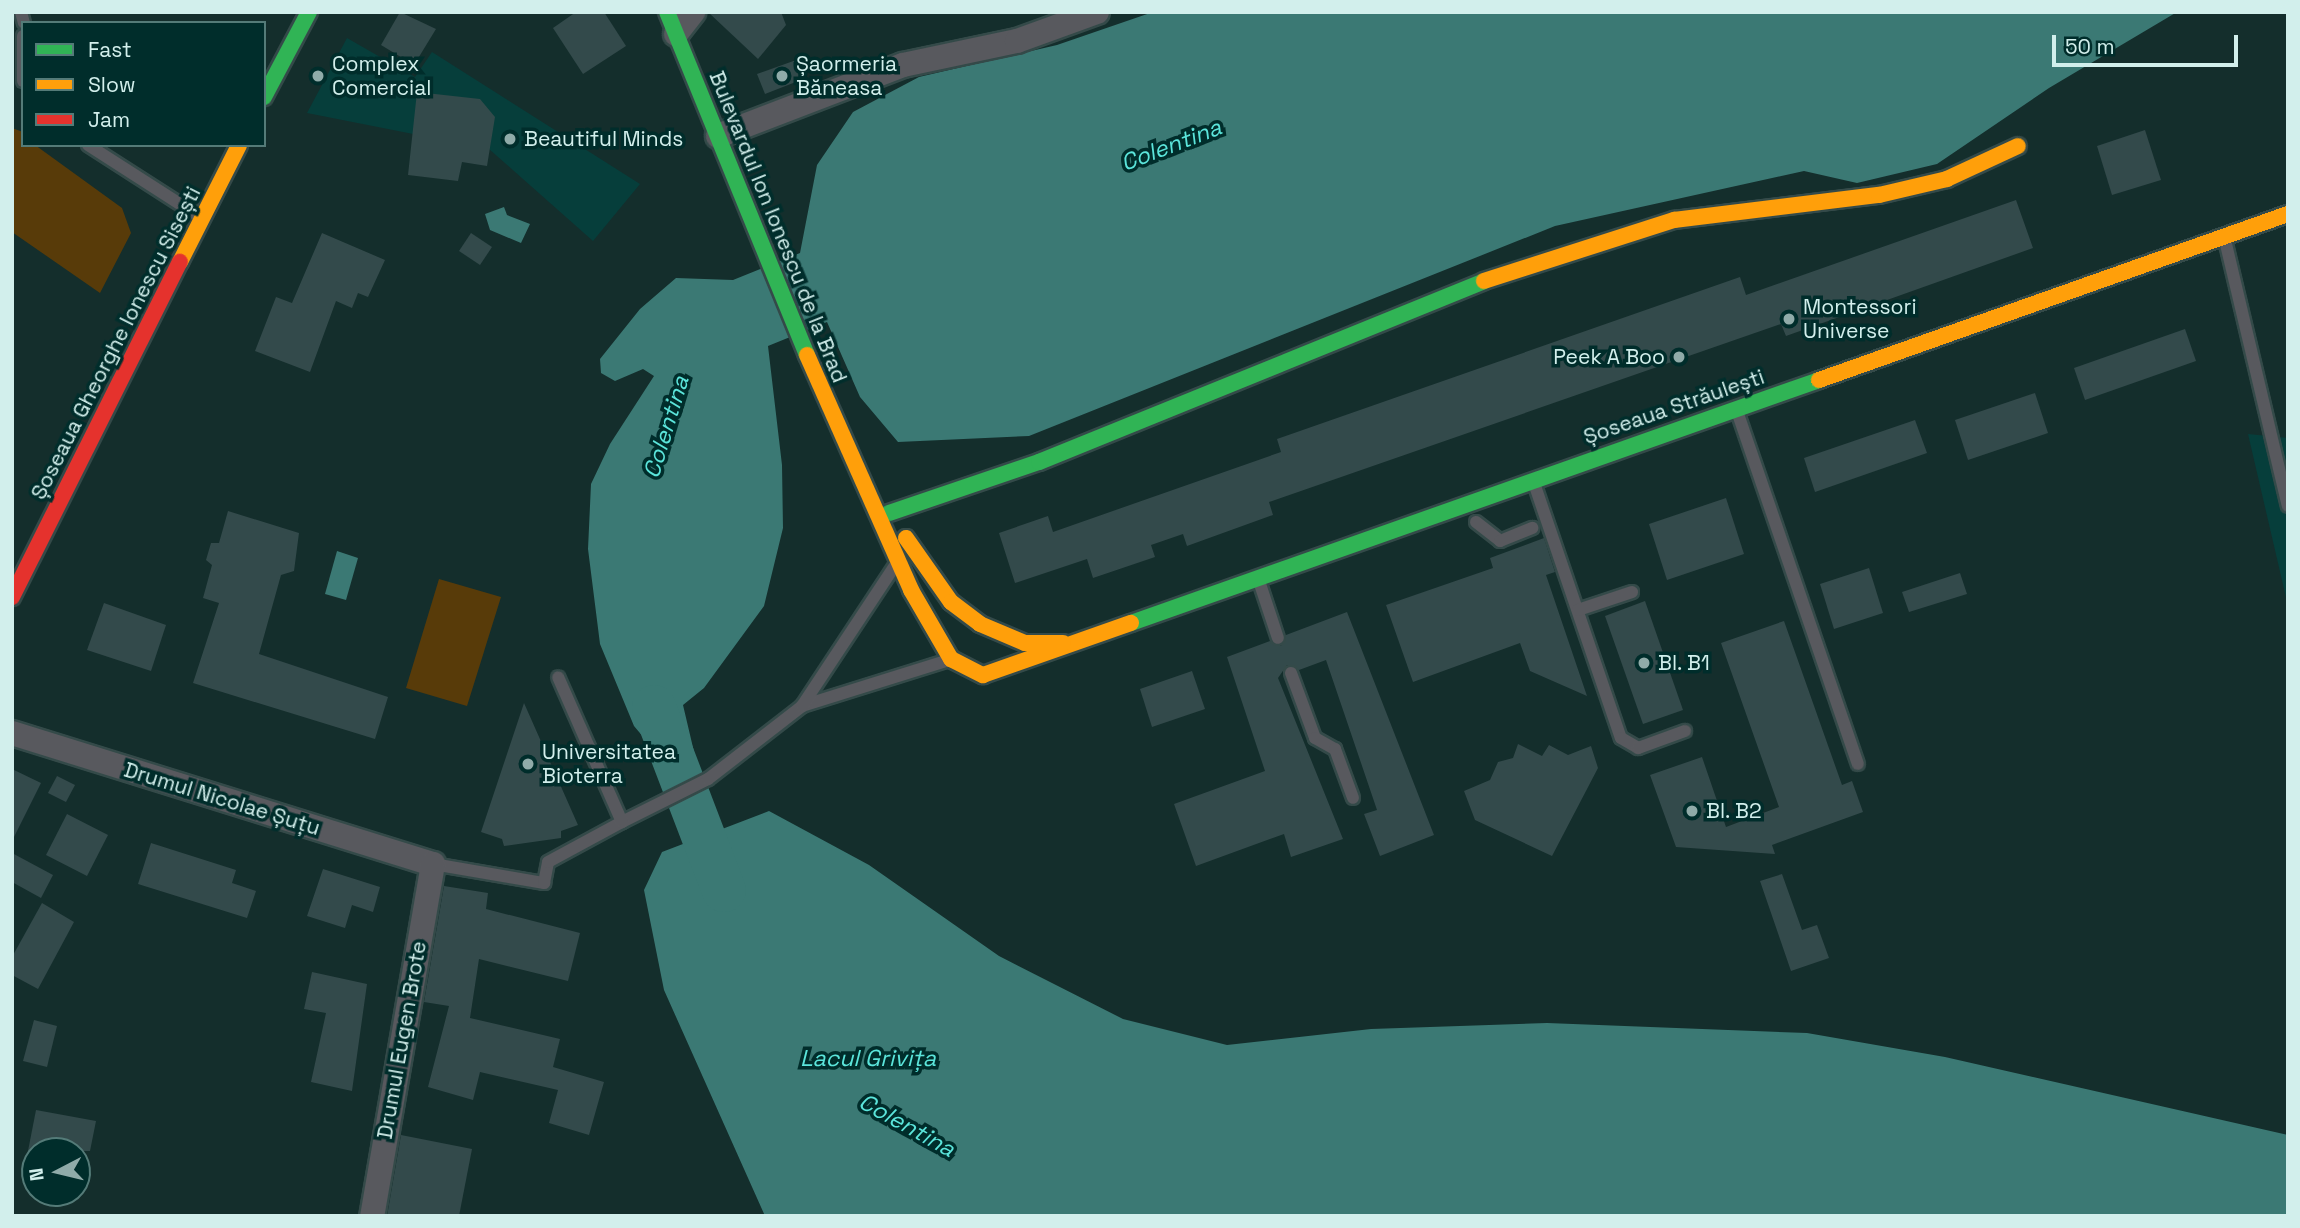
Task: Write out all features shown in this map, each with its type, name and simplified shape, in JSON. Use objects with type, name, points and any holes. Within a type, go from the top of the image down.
[{"type":"street","points":[[266,93],[309,12]]},
{"type":"street","points":[[672,23],[693,12]]},
{"type":"street","points":[[718,136],[903,65],[1017,41],[1097,12]]},
{"type":"street","name":"Bulevardul Ion Ionescu de la Brad","points":[[672,23],[814,373],[898,561],[951,659]]},
{"type":"street","points":[[889,513],[1039,462],[1531,262],[1674,220],[1880,195],[1947,179],[2018,146]]},
{"type":"street","name":"Șoseaua Gheorghe Ionescu Sisești","points":[[12,597],[238,147]]},
{"type":"street","name":"Șoseaua Străulești","points":[[1074,642],[2288,214]]},
{"type":"street","name":"Bulevardul Ion Ionescu de la Brad","points":[[851,456],[951,602],[980,624],[1025,643],[1074,642]]},
{"type":"street","points":[[951,659],[967,672],[995,674],[1074,642]]},
{"type":"street","name":"Drumul Nicolae Șuțu","points":[[12,733],[433,864]]},
{"type":"street","name":"Drumul Eugen Brote","points":[[372,1216],[433,864]]},
{"type":"lane","points":[[91,147],[202,219]]},
{"type":"lane","points":[[2224,236],[2288,506]]},
{"type":"lane","points":[[1735,408],[1858,764]]},
{"type":"lane","points":[[1532,479],[1629,746],[1685,732]]},
{"type":"lane","points":[[1476,522],[1500,541],[1533,528]]},
{"type":"lane","points":[[433,864],[544,883],[548,862],[653,805],[708,779],[802,706],[898,561]]},
{"type":"lane","points":[[1258,576],[1278,638]]},
{"type":"lane","points":[[1578,610],[1632,592]]},
{"type":"lane","points":[[802,706],[951,659]]},
{"type":"lane","points":[[1291,673],[1315,738],[1335,749],[1353,798]]},
{"type":"lane","points":[[558,677],[622,822]]},
{"type":"shaded area","name":"Beautiful Minds","points":[[347,38],[415,77],[432,52],[640,184],[593,241],[489,149],[307,113]]},
{"type":"shaded area","points":[[12,128],[21,131],[21,147],[38,147],[122,208],[131,233],[100,293],[12,232]]},
{"type":"shaded area","points":[[2248,434],[2288,438],[2288,606]]},
{"type":"shaded area","points":[[439,579],[501,597],[467,706],[406,688]]},
{"type":"water","points":[[1153,12],[2177,12],[2049,88],[1937,164],[1857,183],[1804,171],[1555,226],[1029,436],[898,442],[860,397],[827,322],[768,346],[782,465],[783,528],[764,606],[704,688],[683,705],[695,756],[666,764],[634,726],[600,644],[588,549],[591,484],[610,444],[654,376],[643,369],[615,381],[601,373],[600,359],[640,309],[676,278],[733,280],[800,253],[817,165],[853,112],[919,77],[1057,45]]},
{"type":"water","points":[[504,207],[507,215],[530,224],[521,243],[490,230],[485,214]]},
{"type":"water","points":[[337,551],[358,558],[346,600],[325,594]]},
{"type":"water","name":"Lacul Grivița","points":[[769,811],[869,865],[999,956],[1123,1019],[1227,1045],[1371,1029],[1547,1023],[1807,1033],[1945,1057],[2288,1135],[2288,1216],[765,1216],[664,990],[644,890],[662,852]]},
{"type":"building","points":[[400,12],[436,29],[414,65],[381,45]]},
{"type":"building","points":[[576,12],[604,12],[626,46],[583,74],[553,28]]},
{"type":"building","points":[[708,12],[781,12],[786,25],[758,59]]},
{"type":"building","name":"Șaormeria Băneasa","points":[[799,59],[806,78],[765,94],[757,74]]},
{"type":"building","points":[[417,92],[480,99],[495,117],[487,166],[462,162],[458,181],[408,175]]},
{"type":"building","points":[[2145,130],[2161,180],[2112,195],[2097,146]]},
{"type":"building","points":[[2016,200],[2033,248],[1786,336],[1781,324],[1269,502],[1273,515],[1187,546],[1183,534],[1151,545],[1155,557],[1093,578],[1087,559],[1015,583],[999,533],[1048,516],[1053,532],[1281,452],[1277,439],[1740,277],[1746,295]]},
{"type":"building","points":[[322,233],[385,260],[368,297],[358,293],[352,308],[336,301],[310,372],[255,351],[276,297],[292,303]]},
{"type":"building","points":[[471,233],[492,247],[480,265],[459,251]]},
{"type":"building","points":[[2185,329],[2196,361],[2085,400],[2074,368]]},
{"type":"building","points":[[2035,393],[2048,433],[1968,460],[1955,420]]},
{"type":"building","points":[[1915,420],[1927,453],[1815,492],[1804,458]]},
{"type":"building","points":[[1726,498],[1744,554],[1667,580],[1649,524]]},
{"type":"building","points":[[228,511],[299,533],[294,571],[281,575],[259,654],[388,697],[375,739],[193,683],[219,603],[203,598],[212,565],[206,560],[211,543],[219,543]]},
{"type":"building","points":[[1544,538],[1555,572],[1546,575],[1587,696],[1530,671],[1520,643],[1413,682],[1386,605],[1493,568],[1490,558]]},
{"type":"building","points":[[1869,568],[1883,613],[1834,629],[1820,584]]},
{"type":"building","points":[[1960,573],[1967,594],[1909,612],[1902,592]]},
{"type":"building","name":"Bl. B1","points":[[1645,601],[1683,710],[1643,724],[1605,616]]},
{"type":"building","points":[[104,603],[166,625],[151,671],[87,650]]},
{"type":"building","points":[[1347,612],[1434,835],[1380,856],[1364,814],[1377,810],[1326,660],[1299,670],[1287,665],[1278,678],[1343,839],[1291,857],[1284,834],[1196,866],[1174,804],[1265,771],[1227,657],[1270,641],[1281,646],[1286,635]]},
{"type":"building","points":[[1784,621],[1842,785],[1852,781],[1863,812],[1772,845],[1775,854],[1676,847],[1650,775],[1702,757],[1726,827],[1779,807],[1721,643]]},
{"type":"building","points":[[1192,671],[1205,709],[1152,727],[1140,689]]},
{"type":"building","name":"Universitatea Bioterra","points":[[524,703],[578,825],[561,831],[561,838],[504,846],[502,839],[481,832]]},
{"type":"building","points":[[1518,744],[1542,756],[1549,745],[1568,755],[1591,746],[1598,768],[1552,856],[1475,820],[1464,791],[1490,780],[1498,762],[1513,758]]},
{"type":"building","points":[[12,769],[41,783],[12,841]]},
{"type":"building","points":[[57,776],[75,785],[66,802],[48,793]]},
{"type":"building","points":[[67,814],[108,835],[87,876],[46,855]]},
{"type":"building","points":[[151,843],[236,870],[232,883],[256,891],[247,918],[138,884]]},
{"type":"building","points":[[12,853],[53,875],[41,898],[12,882]]},
{"type":"building","points":[[323,869],[380,887],[373,912],[352,905],[345,928],[307,916]]},
{"type":"building","points":[[1782,874],[1802,930],[1817,925],[1829,958],[1791,971],[1760,881]]},
{"type":"building","points":[[444,886],[488,893],[486,909],[580,933],[568,981],[479,959],[470,1018],[560,1039],[553,1067],[604,1082],[589,1135],[549,1123],[558,1090],[480,1072],[473,1100],[428,1087],[449,1006],[424,1002]]},
{"type":"building","points":[[42,903],[74,922],[38,989],[12,975],[12,957]]},
{"type":"building","points":[[312,972],[367,984],[352,1091],[311,1082],[326,1013],[304,1009]]},
{"type":"building","points":[[34,1020],[57,1026],[47,1067],[23,1061]]},
{"type":"building","points":[[36,1110],[96,1121],[91,1146],[91,1137],[31,1137]]},
{"type":"building","points":[[401,1135],[472,1149],[459,1216],[387,1216]]},
{"type":"waterway","name":"Colentina","points":[[654,707],[724,890]]},
{"type":"traffic: fast","points":[[266,93],[309,12]]},
{"type":"traffic: fast","points":[[667,12],[807,355]]},
{"type":"traffic: fast","points":[[889,513],[1039,462],[1484,281]]},
{"type":"traffic: fast","points":[[1131,623],[1819,380]]},
{"type":"traffic: slow","points":[[1484,281],[1674,220],[1879,195],[1947,179],[2018,146]]},
{"type":"traffic: slow","points":[[180,262],[238,147]]},
{"type":"traffic: slow","points":[[1819,380],[2288,214]]},
{"type":"traffic: slow","points":[[807,355],[911,590],[951,659],[983,675],[1131,623]]},
{"type":"traffic: slow","points":[[906,538],[951,602],[980,624],[1025,643],[1063,643]]},
{"type":"traffic: jam","points":[[12,597],[180,262]]},
{"type":"place","name":"Complex Comercial","points":[[318,76]]},
{"type":"place","name":"Șaormeria Băneasa","points":[[782,76]]},
{"type":"place","name":"Beautiful Minds","points":[[510,139]]},
{"type":"place","name":"Montessori Universe","points":[[1789,319]]},
{"type":"place","name":"Peek A Boo","points":[[1679,357]]},
{"type":"place","name":"Bl. B1","points":[[1644,663]]},
{"type":"place","name":"Universitatea Bioterra","points":[[528,764]]},
{"type":"place","name":"Bl. B2","points":[[1692,811]]}]
